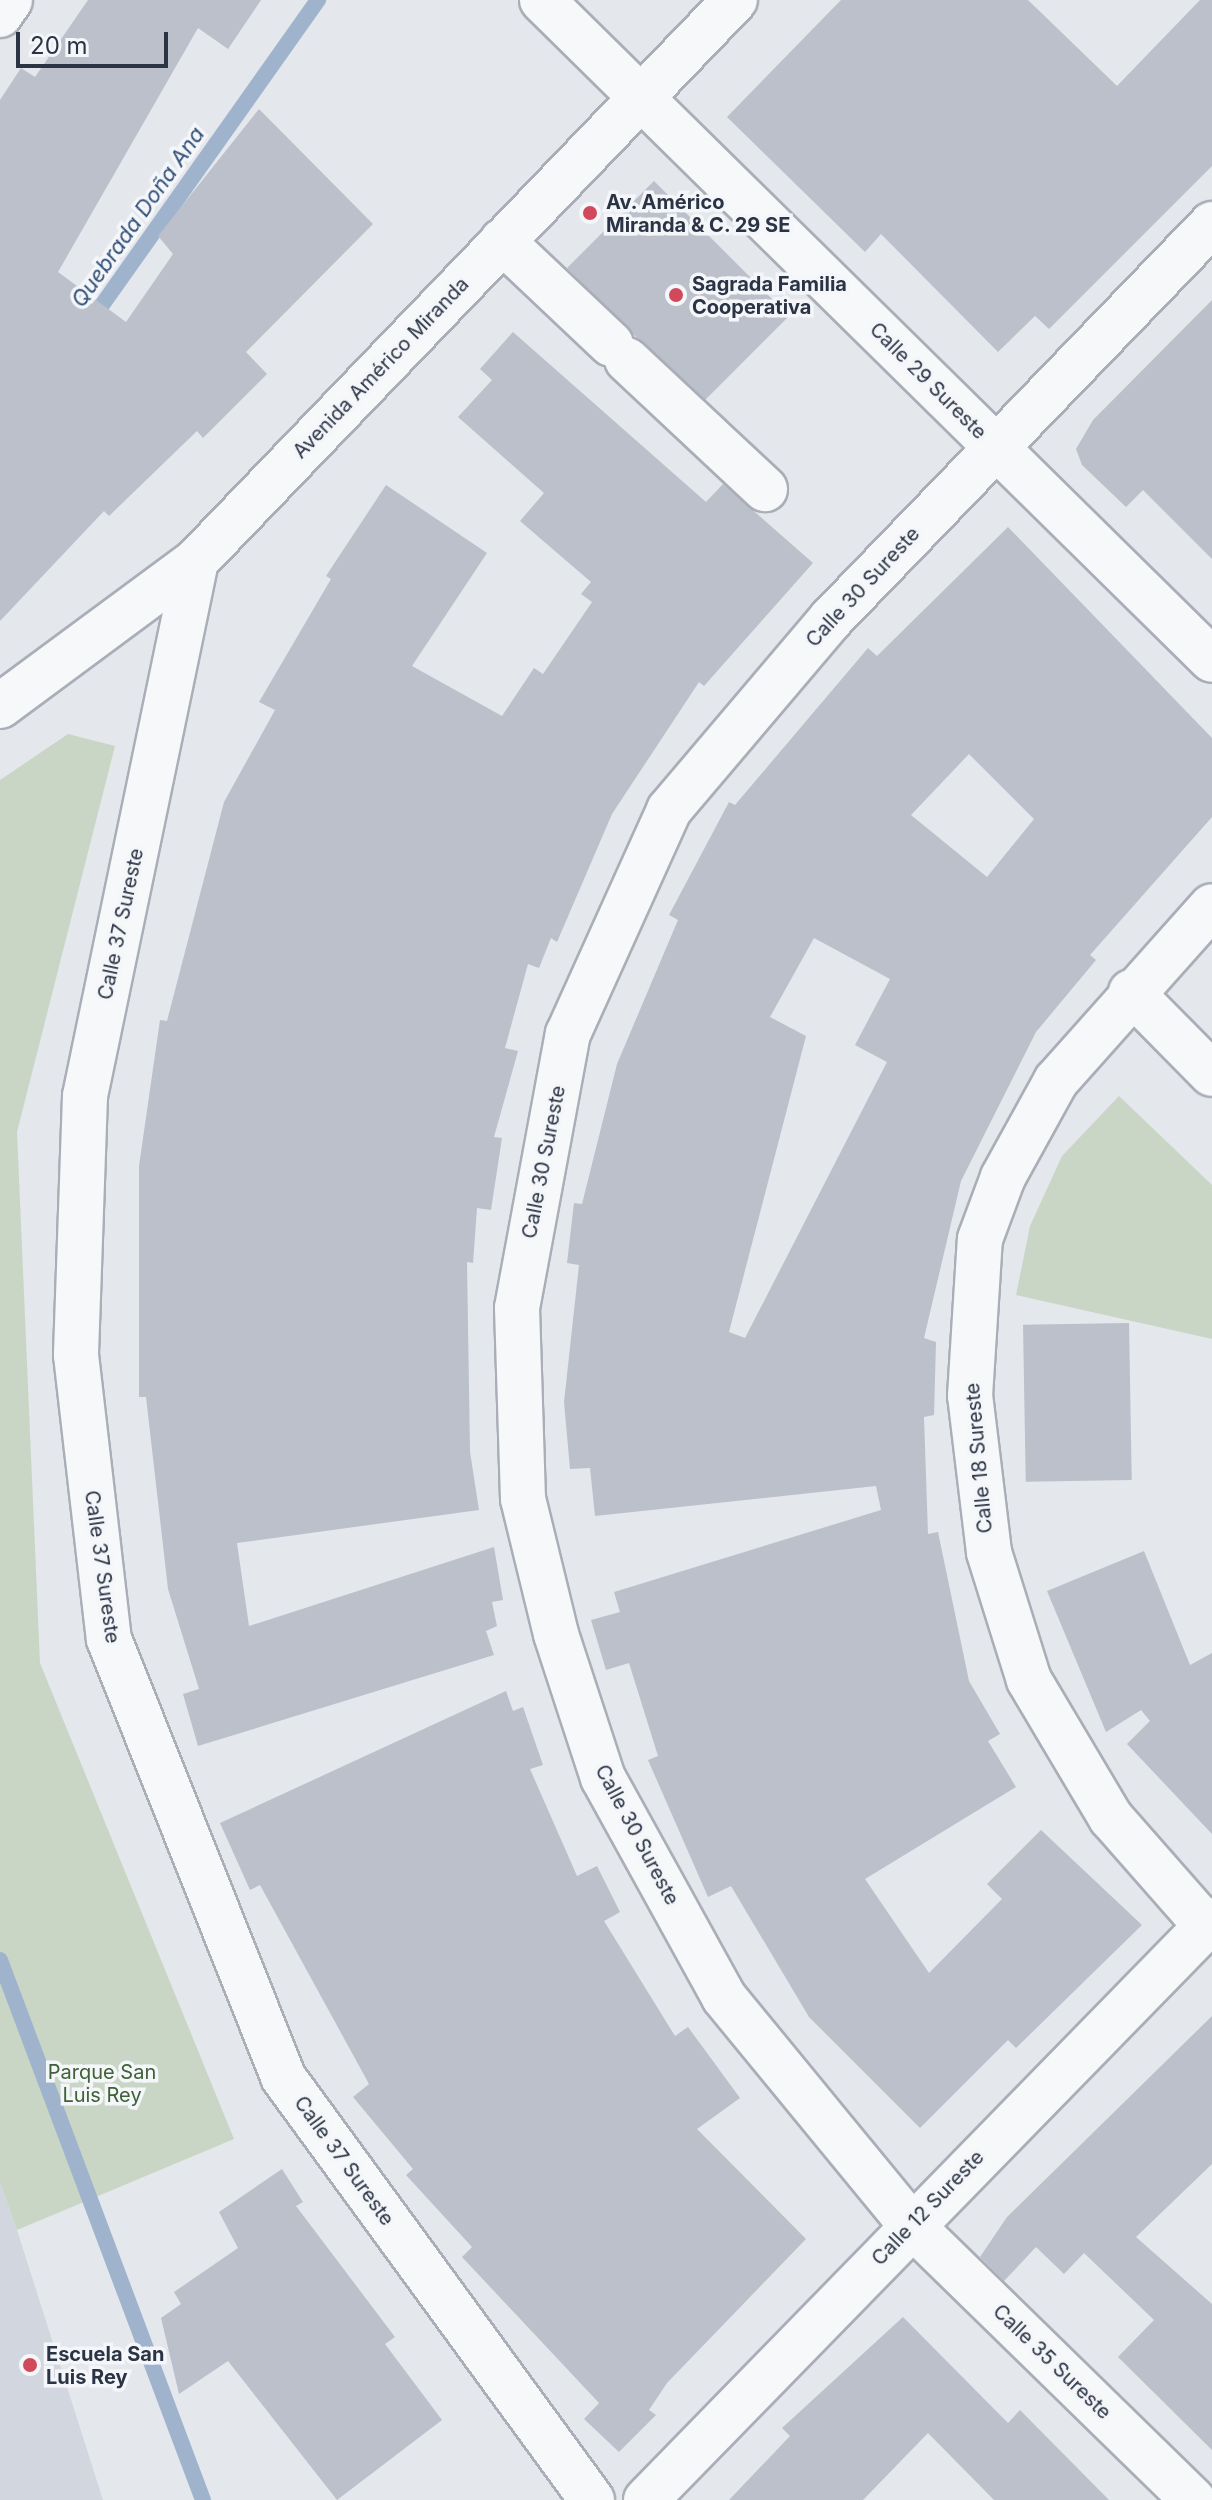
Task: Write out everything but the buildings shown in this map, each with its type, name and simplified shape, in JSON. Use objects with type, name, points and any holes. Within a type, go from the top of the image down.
[{"type":"street","points":[[0,15],[10,0]]},
{"type":"street","name":"Calle 29 Sureste","points":[[542,0],[1212,660]]},
{"type":"street","name":"Avenida Américo Miranda","points":[[0,706],[196,561],[735,0]]},
{"type":"street","name":"Calle 30 Sureste","points":[[911,2225],[724,1997],[603,1778],[523,1499],[517,1308],[568,1034],[669,810],[831,619],[993,447],[1212,224]]},
{"type":"street","points":[[502,241],[765,489]]},
{"type":"street","name":"Calle 37 Sureste","points":[[196,561],[85,1096],[76,1355],[109,1639],[283,2077],[592,2500]]},
{"type":"street","name":"Calle 18 Sureste","points":[[1209,1923],[1111,1818],[1029,1680],[989,1552],[972,1411],[980,1239],[1003,1177],[1056,1081],[1131,992],[1212,906]]},
{"type":"street","points":[[1131,992],[1212,1074]]},
{"type":"street","name":"Calle 12 Sureste","points":[[646,2500],[1209,1923]]},
{"type":"street","name":"Calle 35 Sureste","points":[[911,2225],[1193,2500]]},
{"type":"shaded area","name":"Escuela San Luis Rey","points":[[0,2182],[17,2230],[103,2500],[0,2500]]},
{"type":"green space","name":"Parque San Luis Rey","points":[[68,734],[115,746],[17,1132],[40,1663],[234,2139],[17,2230],[0,2182],[0,780]]},
{"type":"green space","points":[[1119,1096],[1212,1185],[1212,1339],[1016,1295],[1030,1226],[1062,1156]]},
{"type":"waterway","name":"Quebrada Doña Ana","points":[[90,322],[318,0]]},
{"type":"waterway","name":"Quebrada Doña Ana","points":[[0,1960],[203,2500]]},
{"type":"place","name":"Av. Américo Miranda & C. 29 SE","points":[[590,213]]},
{"type":"place","name":"Sagrada Familia Cooperativa","points":[[676,295]]},
{"type":"place","name":"Escuela San Luis Rey","points":[[30,2365]]}]
